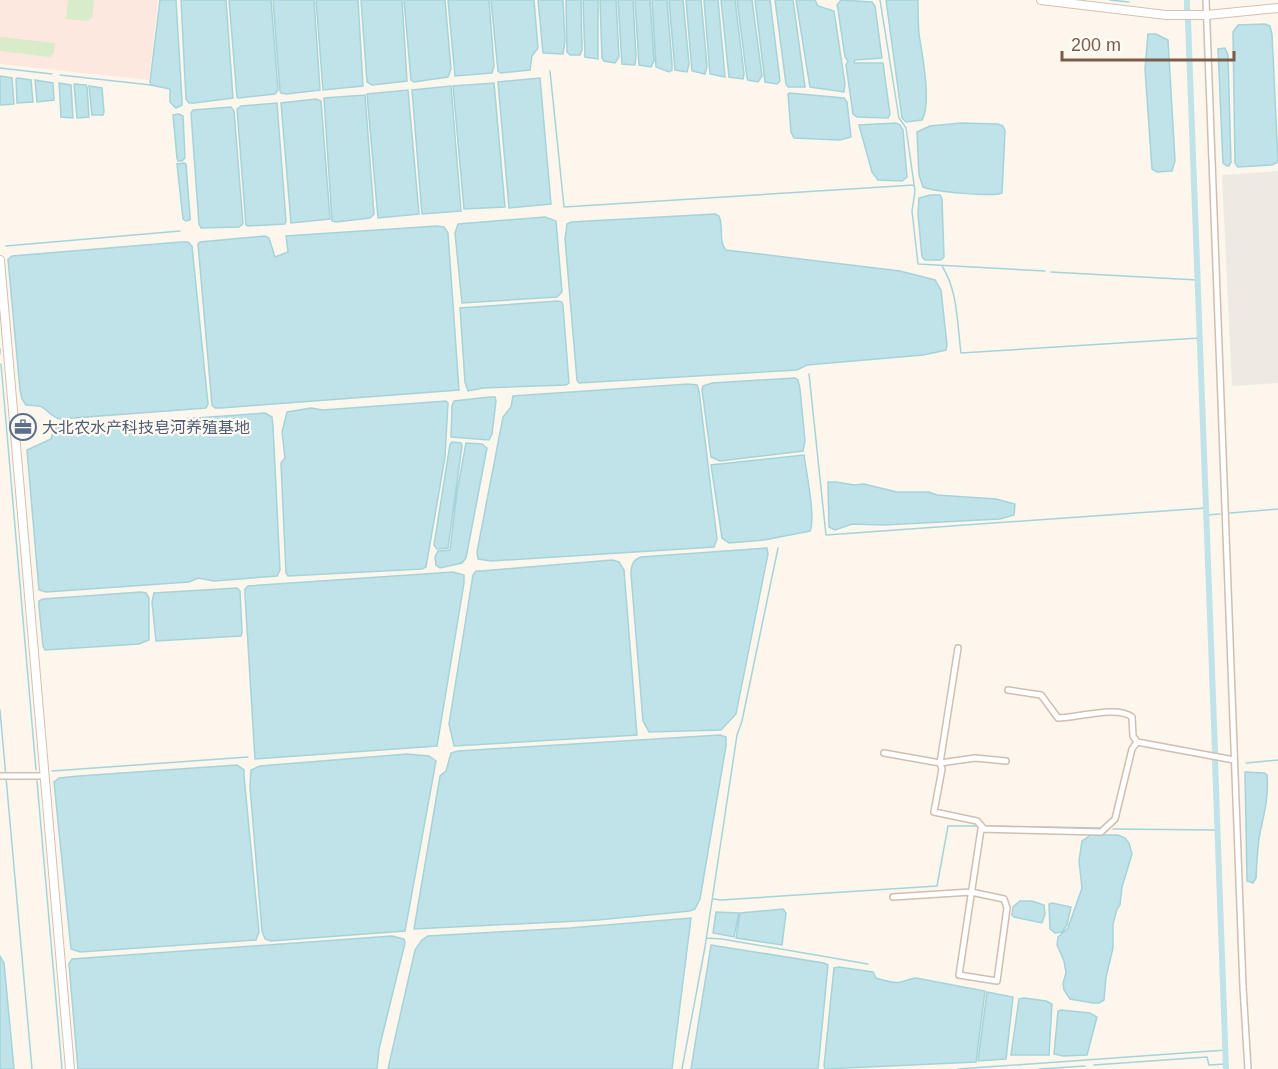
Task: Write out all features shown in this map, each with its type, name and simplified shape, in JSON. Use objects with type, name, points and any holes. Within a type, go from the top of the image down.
[{"type":"street","points":[[1041,0],[1166,15],[1207,15],[1278,8]]},
{"type":"street","points":[[1206,0],[1234,760],[1248,1069]]},
{"type":"street","points":[[0,261],[4,359],[70,1069]]},
{"type":"street","points":[[958,648],[934,812],[977,821],[984,829]]},
{"type":"street","points":[[1008,690],[1041,695],[1058,718],[1127,713],[1132,717],[1133,736],[1137,742],[1234,760]]},
{"type":"street","points":[[893,897],[971,892],[1004,899],[1007,904],[997,981],[959,975],[971,892],[981,829],[1101,832],[1115,819],[1132,749],[1137,742]]},
{"type":"street","points":[[884,753],[940,763],[975,758],[1006,761]]},
{"type":"street","points":[[4,776],[44,776]]},
{"type":"shaded area","points":[[0,0],[158,0],[149,80],[0,64]]},
{"type":"shaded area","points":[[1278,171],[1278,383],[1232,386],[1222,175]]},
{"type":"green space","points":[[68,0],[94,0],[92,18],[87,21],[66,19]]},
{"type":"green space","points":[[0,37],[55,43],[54,53],[50,57],[0,51]]},
{"type":"water","points":[[160,0],[176,0],[182,105],[176,108],[170,102],[170,89],[151,85],[150,82]]},
{"type":"water","points":[[181,0],[226,0],[233,98],[194,103],[189,103],[186,99]]},
{"type":"water","points":[[229,0],[271,0],[278,90],[275,94],[237,97]]},
{"type":"water","points":[[273,0],[314,0],[320,90],[281,93]]},
{"type":"water","points":[[316,0],[358,0],[363,86],[323,90]]},
{"type":"water","points":[[361,0],[402,0],[407,81],[372,85],[367,82]]},
{"type":"water","points":[[404,0],[445,0],[451,69],[448,77],[414,82],[411,80]]},
{"type":"water","points":[[448,0],[489,0],[494,66],[492,73],[455,76]]},
{"type":"water","points":[[491,0],[534,0],[538,48],[532,56],[530,70],[501,73],[498,71]]},
{"type":"water","points":[[538,0],[563,0],[565,41],[563,54],[543,53]]},
{"type":"water","points":[[566,0],[581,0],[582,50],[580,55],[570,55],[567,52]]},
{"type":"water","points":[[583,0],[598,0],[598,59],[585,57]]},
{"type":"water","points":[[600,0],[616,0],[619,57],[615,63],[604,61],[602,58]]},
{"type":"water","points":[[618,0],[633,0],[635,65],[622,64]]},
{"type":"water","points":[[635,0],[650,0],[654,61],[651,67],[639,65]]},
{"type":"water","points":[[652,0],[667,0],[672,64],[672,70],[669,72],[656,67]]},
{"type":"water","points":[[669,0],[683,0],[689,64],[687,72],[675,70]]},
{"type":"water","points":[[686,0],[701,0],[707,66],[705,74],[692,71]]},
{"type":"water","points":[[704,0],[718,0],[725,77],[710,74]]},
{"type":"water","points":[[721,0],[735,0],[743,79],[729,77]]},
{"type":"water","points":[[737,0],[752,0],[762,76],[758,82],[747,78]]},
{"type":"water","points":[[755,0],[770,0],[780,81],[777,84],[765,82]]},
{"type":"water","points":[[775,0],[793,0],[805,87],[788,87],[786,84]]},
{"type":"water","points":[[796,0],[815,0],[818,6],[834,11],[845,84],[844,92],[810,87]]},
{"type":"water","points":[[841,0],[872,2],[875,6],[882,58],[855,60],[854,62],[883,63],[890,114],[888,118],[857,117],[853,114],[846,65],[848,61],[845,57],[837,5]]},
{"type":"water","points":[[886,0],[918,0],[919,34],[926,91],[925,112],[922,120],[906,122],[902,118]]},
{"type":"water","points":[[1265,24],[1270,26],[1272,34],[1278,162],[1272,165],[1238,167],[1235,163],[1233,32],[1238,25]]},
{"type":"water","points":[[1148,34],[1156,34],[1168,40],[1175,161],[1172,171],[1157,172],[1152,169],[1145,69]]},
{"type":"water","points":[[1225,48],[1228,55],[1231,162],[1229,166],[1223,163],[1218,49]]},
{"type":"water","points":[[0,76],[12,78],[14,104],[0,105]]},
{"type":"water","points":[[17,78],[31,80],[33,102],[17,103]]},
{"type":"water","points":[[540,78],[551,204],[509,208],[498,82]]},
{"type":"water","points":[[35,80],[53,83],[54,100],[37,102]]},
{"type":"water","points":[[59,83],[71,85],[73,118],[61,117]]},
{"type":"water","points":[[494,83],[505,207],[464,209],[453,86]]},
{"type":"water","points":[[74,84],[87,87],[89,117],[77,118]]},
{"type":"water","points":[[89,86],[102,88],[103,115],[92,115]]},
{"type":"water","points":[[451,86],[461,211],[422,214],[412,90]]},
{"type":"water","points":[[408,90],[419,214],[378,218],[367,94]]},
{"type":"water","points":[[789,93],[844,98],[847,102],[851,137],[840,140],[794,138],[791,132]]},
{"type":"water","points":[[365,95],[374,214],[370,218],[336,222],[332,221],[324,98]]},
{"type":"water","points":[[316,99],[321,101],[330,219],[291,223],[281,103]]},
{"type":"water","points":[[277,103],[286,221],[285,224],[248,226],[246,225],[237,109],[241,106]]},
{"type":"water","points":[[231,107],[234,111],[243,224],[239,227],[201,228],[191,113],[193,110]]},
{"type":"water","points":[[173,115],[183,116],[185,158],[182,161],[178,161],[177,158]]},
{"type":"water","points":[[896,123],[903,130],[907,177],[902,181],[878,180],[872,172],[859,125]]},
{"type":"water","points":[[961,123],[1003,126],[1005,131],[1002,193],[963,193],[923,187],[919,175],[917,132],[930,126]]},
{"type":"water","points":[[177,164],[186,164],[190,216],[190,220],[186,221],[183,219]]},
{"type":"water","points":[[940,195],[942,199],[944,257],[941,260],[925,260],[922,257],[918,214],[919,198]]},
{"type":"water","points":[[715,214],[719,216],[722,243],[726,250],[900,271],[935,280],[941,290],[946,350],[923,355],[807,365],[797,370],[579,383],[565,239],[567,224]]},
{"type":"water","points":[[545,217],[556,221],[562,292],[557,297],[462,303],[455,233],[458,224]]},
{"type":"water","points":[[444,227],[448,233],[459,390],[221,408],[215,408],[212,405],[198,244],[200,242],[265,236],[269,238],[275,257],[288,252],[286,236]]},
{"type":"water","points":[[188,242],[192,246],[208,404],[206,408],[60,419],[42,407],[26,405],[20,390],[8,259],[12,256]]},
{"type":"water","points":[[562,302],[563,306],[569,383],[566,385],[483,388],[468,391],[465,382],[460,308]]},
{"type":"water","points":[[795,378],[798,380],[800,389],[805,441],[803,451],[720,461],[711,457],[703,386],[712,383]]},
{"type":"water","points":[[697,385],[699,391],[717,539],[714,547],[491,561],[478,559],[477,552],[503,417],[511,407],[513,396]]},
{"type":"water","points":[[495,397],[496,401],[492,434],[489,440],[451,437],[454,401]]},
{"type":"water","points":[[446,401],[448,403],[445,457],[426,567],[288,576],[286,573],[281,463],[285,458],[282,432],[287,412],[311,408],[323,410]]},
{"type":"water","points":[[265,413],[272,417],[273,426],[280,570],[277,576],[214,581],[198,578],[189,582],[46,592],[39,590],[27,450],[51,439],[54,428]]},
{"type":"water","points":[[452,442],[461,443],[462,446],[448,548],[437,549],[434,545]]},
{"type":"water","points":[[466,443],[482,444],[487,448],[466,558],[462,563],[440,568],[436,565],[435,557],[438,551],[450,550]]},
{"type":"water","points":[[804,455],[812,516],[810,531],[764,540],[729,543],[722,538],[711,465]]},
{"type":"water","points":[[828,482],[864,484],[897,492],[929,492],[937,495],[996,499],[1015,504],[1014,515],[1000,519],[883,525],[852,524],[835,530],[829,527]]},
{"type":"water","points":[[767,548],[768,554],[736,714],[721,730],[649,732],[643,721],[631,574],[633,563],[641,557]]},
{"type":"water","points":[[612,560],[619,562],[624,570],[637,735],[454,746],[449,724],[473,575],[476,571]]},
{"type":"water","points":[[453,572],[464,575],[464,583],[437,746],[255,759],[245,595],[245,589],[248,586]]},
{"type":"water","points":[[237,588],[240,591],[241,636],[156,641],[152,602],[154,593]]},
{"type":"water","points":[[146,593],[149,598],[149,640],[139,644],[45,650],[39,601]]},
{"type":"water","points":[[720,735],[726,737],[726,746],[700,899],[695,909],[598,920],[414,929],[440,776],[446,771],[451,753]]},
{"type":"water","points":[[407,754],[429,756],[436,761],[405,931],[271,941],[265,939],[262,931],[250,787],[251,770],[260,766]]},
{"type":"water","points":[[237,765],[244,770],[259,932],[256,940],[80,952],[71,949],[54,782],[59,778],[79,776]]},
{"type":"water","points":[[1245,772],[1267,775],[1267,798],[1258,844],[1256,878],[1253,883],[1247,881]]},
{"type":"water","points":[[1091,835],[1118,835],[1125,838],[1132,854],[1113,924],[1113,948],[1106,977],[1104,1000],[1099,1003],[1070,999],[1064,990],[1063,983],[1066,973],[1057,945],[1058,937],[1068,928],[1082,888],[1079,861],[1082,841]]},
{"type":"water","points":[[1020,901],[1032,901],[1044,905],[1045,914],[1042,923],[1012,915],[1013,907]]},
{"type":"water","points":[[1049,904],[1071,907],[1067,925],[1062,932],[1055,933],[1050,929]]},
{"type":"water","points":[[783,909],[786,913],[782,945],[736,938],[740,913]]},
{"type":"water","points":[[716,912],[739,913],[734,937],[713,933]]},
{"type":"water","points":[[691,918],[672,1069],[388,1069],[415,950],[428,936]]},
{"type":"water","points":[[392,936],[404,939],[405,943],[379,1049],[377,1069],[78,1069],[69,964],[72,959]]},
{"type":"water","points":[[711,945],[828,965],[818,1069],[691,1069]]},
{"type":"water","points":[[0,956],[4,963],[14,1069],[0,1069]]},
{"type":"water","points":[[834,968],[873,972],[876,978],[892,982],[903,982],[916,978],[985,991],[976,1062],[825,1069]]},
{"type":"water","points":[[987,992],[1013,997],[1006,1059],[978,1061]]},
{"type":"water","points":[[1019,999],[1052,1004],[1049,1055],[1011,1055]]},
{"type":"water","points":[[1058,1011],[1090,1013],[1097,1017],[1087,1055],[1054,1054]]},
{"type":"waterway","points":[[880,0],[899,118],[906,128],[915,191],[912,211],[918,264],[1045,271]]},
{"type":"waterway","points":[[1110,0],[1129,2]]},
{"type":"waterway","points":[[1187,0],[1187,10]]},
{"type":"waterway","points":[[1188,20],[1215,752]]},
{"type":"waterway","points":[[0,68],[52,74]]},
{"type":"waterway","points":[[550,71],[564,207],[914,185]]},
{"type":"waterway","points":[[60,75],[151,85]]},
{"type":"waterway","points":[[6,246],[180,231]]},
{"type":"waterway","points":[[942,266],[954,297],[961,353],[1199,338]]},
{"type":"waterway","points":[[1051,272],[1197,280]]},
{"type":"waterway","points":[[0,349],[0,354]]},
{"type":"waterway","points":[[1,364],[36,770]]},
{"type":"waterway","points":[[809,374],[826,535],[1206,508]]},
{"type":"waterway","points":[[1230,513],[1278,509]]},
{"type":"waterway","points":[[1206,515],[1220,514]]},
{"type":"waterway","points":[[682,1069],[705,947],[737,735],[742,721],[778,548]]},
{"type":"waterway","points":[[0,710],[32,1069]]},
{"type":"waterway","points":[[52,771],[248,757]]},
{"type":"waterway","points":[[1246,763],[1278,760]]},
{"type":"waterway","points":[[1215,761],[1226,1069]]},
{"type":"waterway","points":[[37,781],[62,1069]]},
{"type":"waterway","points":[[713,899],[937,886],[948,826],[977,826]]},
{"type":"waterway","points":[[988,826],[1100,828]]},
{"type":"waterway","points":[[1113,829],[1217,830]]},
{"type":"waterway","points":[[707,938],[868,964]]},
{"type":"waterway","points":[[958,1069],[1226,1050]]},
{"type":"waterway","points":[[1094,1065],[1207,1057],[1209,1065],[1226,1064]]},
{"type":"waterway","points":[[1039,1069],[1085,1066]]},
{"type":"place","name":"大北农水产科技皂河养殖基地","points":[[23,427]]}]
